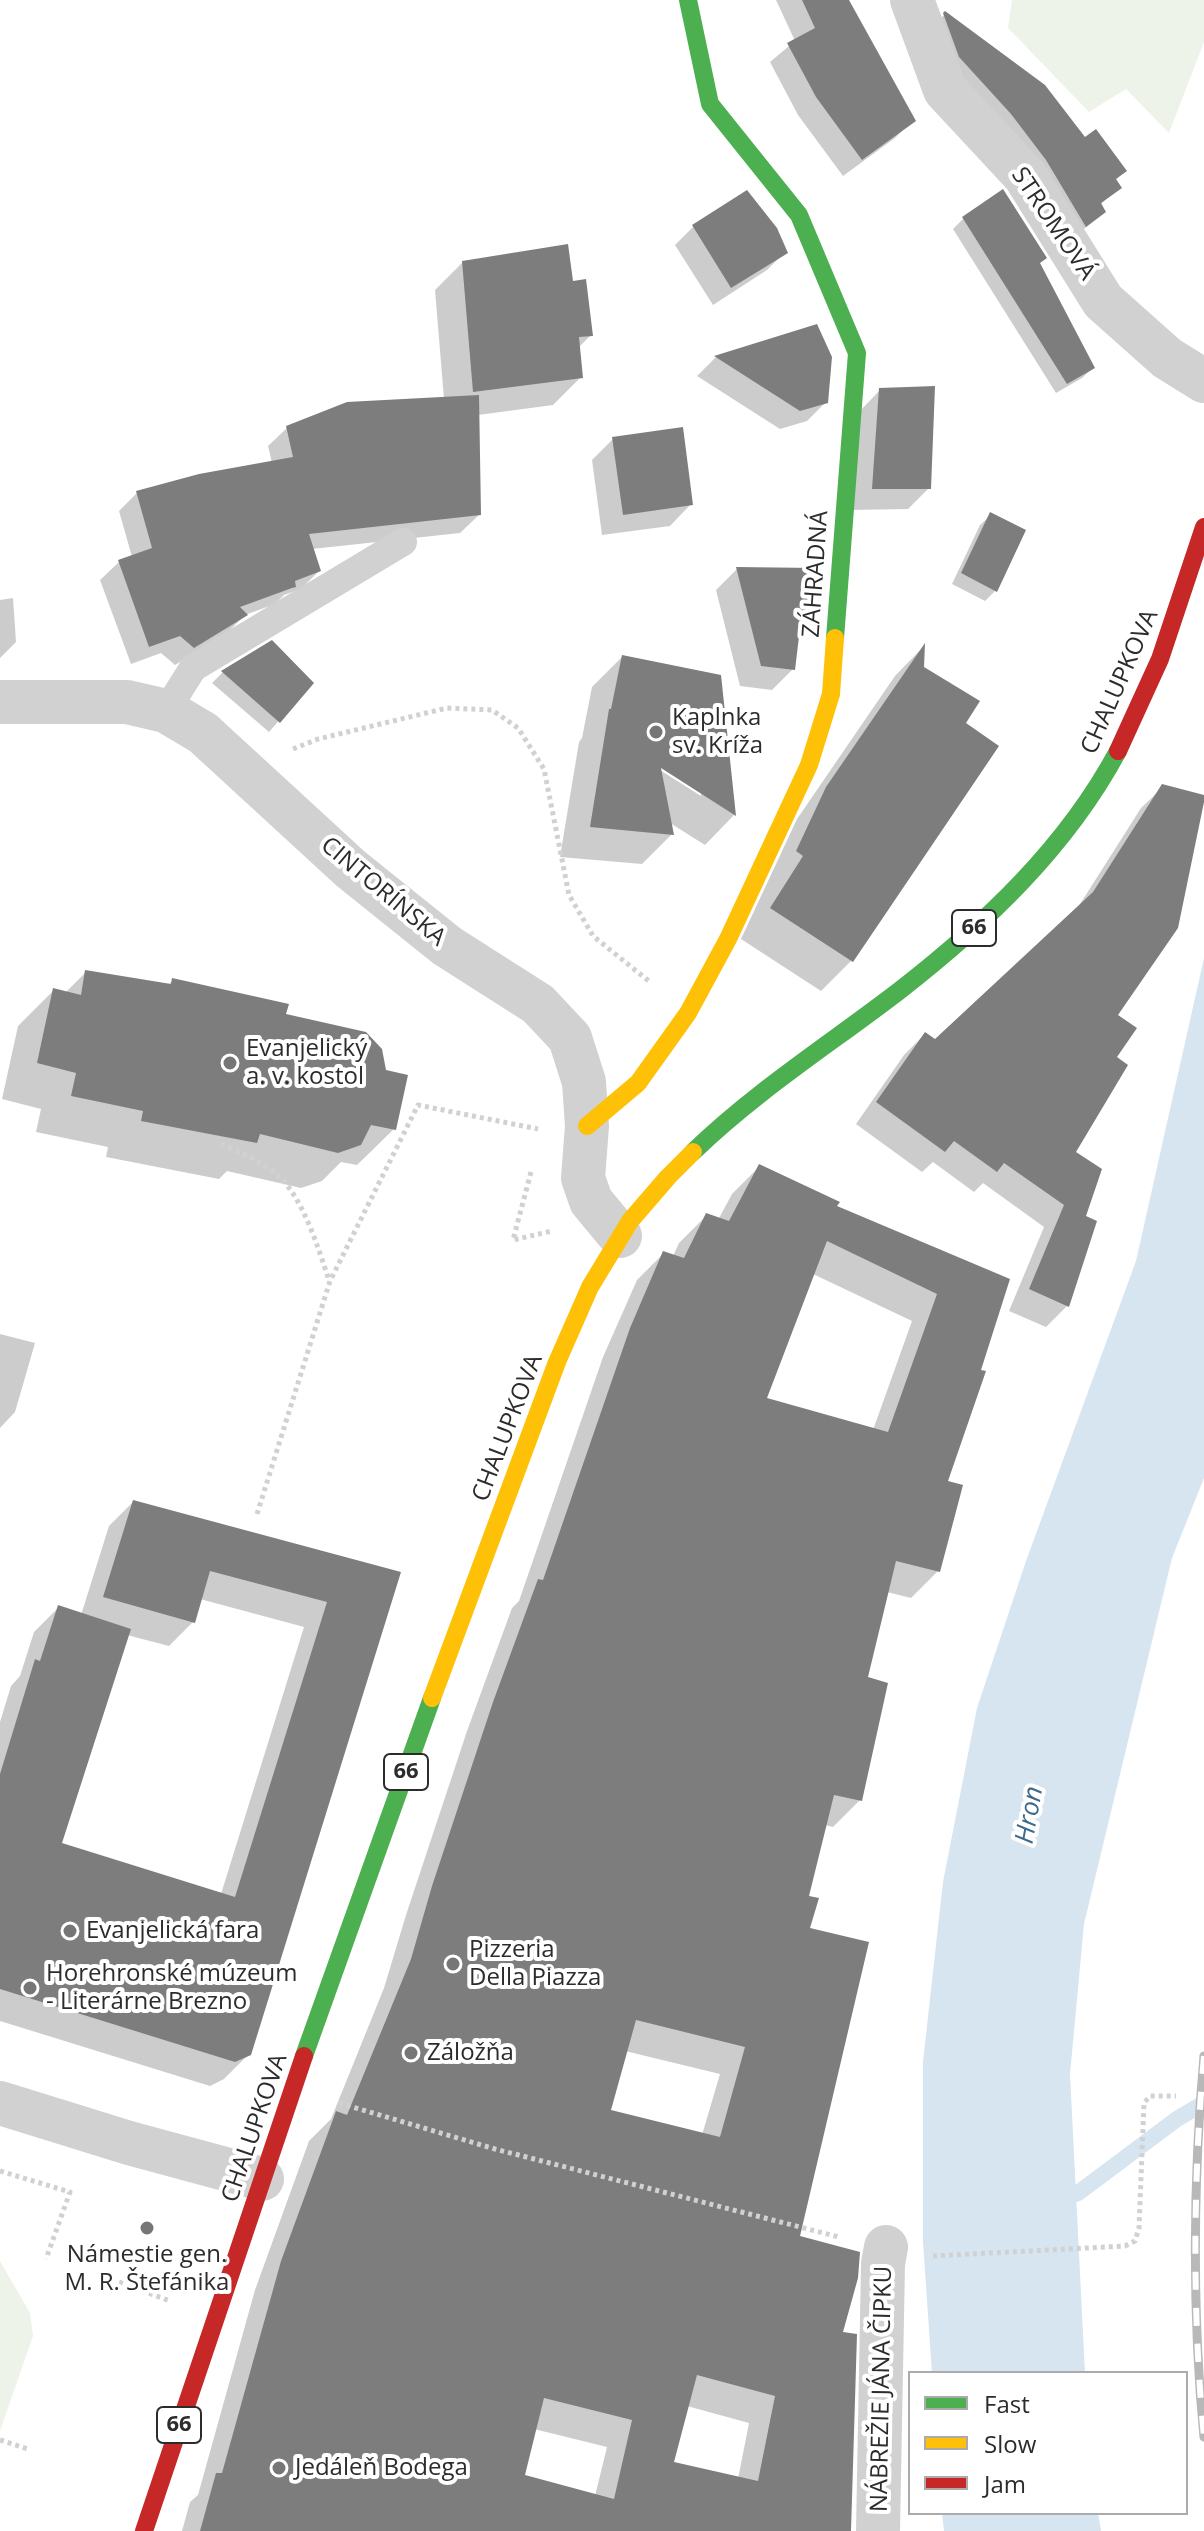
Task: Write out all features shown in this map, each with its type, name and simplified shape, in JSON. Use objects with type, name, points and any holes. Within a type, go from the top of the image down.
[{"type":"main road","name":"ZÁHRADNÁ","points":[[587,1126],[638,1083],[688,1013],[728,939],[809,765],[831,694],[857,353],[799,215],[710,104],[688,0]]},
{"type":"main road","name":"CHALUPKOVA","points":[[144,2531],[262,2179],[428,1709],[578,1312],[599,1269],[620,1236],[663,1182],[704,1142],[944,956],[1048,856],[1090,798],[1127,736],[1182,601],[1204,527]]},
{"type":"street","name":"STROMOVÁ","points":[[912,0],[945,90],[1025,176],[1103,301],[1167,358],[1204,381]]},
{"type":"street","name":"CINTORÍNSKA","points":[[0,702],[127,702],[166,711],[203,733],[351,869],[447,946],[538,1004],[570,1038],[584,1082],[587,1126],[583,1178],[591,1201],[620,1236]]},
{"type":"street","points":[[0,2103],[262,2179]]},
{"type":"street","name":"NÁBREŽIE JÁNA ČIPKU","points":[[878,2531],[883,2264],[895,2252]]},
{"type":"lane","points":[[166,711],[193,668],[403,542]]},
{"type":"path","points":[[252,776],[288,751],[318,739],[447,708],[492,710],[518,728],[544,769],[569,895],[593,936],[658,989]]},
{"type":"path","points":[[257,1514],[330,1281],[418,1105],[543,1129],[539,1143]]},
{"type":"path","points":[[221,1144],[255,1159],[279,1176],[300,1206],[330,1281]]},
{"type":"path","points":[[513,1240],[532,1171]]},
{"type":"path","points":[[326,2099],[495,2149],[895,2252],[1125,2246],[1135,2241],[1139,2228],[1144,2103],[1150,2096],[1176,2096]]},
{"type":"path","points":[[0,2171],[70,2192],[46,2259]]},
{"type":"path","points":[[119,2282],[175,2303]]},
{"type":"path","points":[[0,2440],[28,2449]]},
{"type":"shaded area","points":[[1012,0],[1204,0],[1204,42],[1169,133],[1126,89],[1089,112],[1008,28]]},
{"type":"shaded area","points":[[0,2261],[30,2313],[33,2336],[0,2431]]},
{"type":"water","name":"Hron","points":[[1204,958],[1204,1478],[1172,1558],[1084,1924],[1070,2074],[1085,2371],[932,2371],[923,2242],[923,2062],[943,1882],[977,1708],[1026,1561],[1136,1261]]},
{"type":"water","points":[[942,2515],[1098,2515],[1101,2531],[944,2531]]},
{"type":"building","points":[[802,0],[849,0],[916,121],[862,160],[816,97],[787,43],[815,28]]},
{"type":"building","points":[[945,11],[1045,85],[1085,137],[1096,129],[1127,171],[1116,179],[1122,188],[1101,203],[1106,212],[1086,227],[1046,160],[1011,114],[959,57],[943,13]]},
{"type":"building","points":[[1003,189],[1047,258],[1040,263],[1095,368],[1067,384],[962,217]]},
{"type":"building","points":[[747,190],[777,228],[788,253],[731,288],[692,225]]},
{"type":"building","points":[[568,244],[573,281],[586,279],[593,336],[579,337],[583,378],[473,392],[462,261]]},
{"type":"building","points":[[817,324],[832,357],[828,403],[800,411],[714,356]]},
{"type":"building","points":[[935,386],[931,489],[872,489],[879,388]]},
{"type":"building","points":[[479,395],[481,515],[309,534],[321,571],[295,581],[296,587],[240,607],[248,615],[194,648],[180,636],[149,647],[118,560],[152,548],[136,491],[199,474],[293,457],[286,426],[347,402]]},
{"type":"building","points":[[683,427],[693,505],[623,515],[612,437]]},
{"type":"building","points":[[990,512],[1026,530],[997,592],[961,573]]},
{"type":"building","points":[[736,567],[816,568],[810,631],[800,628],[795,670],[761,666]]},
{"type":"building","points":[[272,640],[314,683],[280,723],[221,671]]},
{"type":"building","points":[[925,643],[924,667],[980,701],[966,723],[999,746],[853,962],[770,908],[803,856],[796,851],[826,787]]},
{"type":"building","name":"Kaplnka sv. Kríža","points":[[622,655],[721,675],[736,816],[661,768],[674,835],[590,827],[609,709]]},
{"type":"building","points":[[1162,784],[1204,795],[1204,802],[1178,928],[1118,1015],[1137,1028],[1117,1057],[1128,1065],[1076,1152],[1102,1169],[1086,1216],[1097,1221],[1069,1307],[1029,1289],[1064,1205],[1004,1163],[997,1172],[954,1141],[945,1152],[876,1102],[925,1032],[935,1039],[1093,892]]},
{"type":"building","name":"Evanjelický a. v. kostol","points":[[85,970],[171,984],[172,978],[289,1004],[286,1014],[366,1032],[382,1049],[386,1070],[408,1075],[396,1130],[371,1125],[361,1145],[338,1153],[260,1134],[257,1143],[141,1121],[143,1111],[71,1096],[76,1073],[37,1063],[53,988],[81,995]]},
{"type":"building","points":[[759,1164],[840,1202],[837,1206],[1010,1279],[981,1370],[986,1371],[948,1481],[963,1485],[940,1572],[896,1561],[868,1677],[888,1683],[862,1801],[834,1795],[809,1896],[819,1898],[810,1928],[869,1942],[800,2236],[860,2252],[858,2278],[843,2332],[857,2334],[851,2531],[200,2531],[216,2473],[222,2473],[281,2261],[336,2111],[347,2115],[411,1959],[493,1702],[538,1579],[543,1580],[630,1328],[663,1251],[684,1258],[706,1213],[729,1221]],"holes":[[[827,1241],[937,1294],[888,1432],[767,1398]],[[636,2020],[745,2047],[720,2137],[611,2110]],[[697,2375],[775,2396],[758,2481],[674,2462]],[[544,2398],[632,2420],[614,2499],[525,2475]]]},
{"type":"building","points":[[133,1500],[401,1572],[251,2055],[235,2062],[0,1989],[0,1774],[35,1659],[40,1661],[58,1605],[131,1629],[62,1843],[235,1897],[327,1602],[210,1571],[195,1623],[103,1597]]},
{"type":"waterway","points":[[1059,2199],[1078,2193],[1177,2119],[1204,2103]]},
{"type":"railway","points":[[1204,2056],[1195,2247],[1197,2343],[1204,2437]]},
{"type":"traffic: fast","points":[[688,0],[710,104],[799,215],[857,353],[835,638]]},
{"type":"traffic: fast","points":[[693,1152],[768,1088],[931,965],[992,911],[1049,852],[1074,820],[1118,751]]},
{"type":"traffic: fast","points":[[304,2056],[432,1698]]},
{"type":"traffic: slow","points":[[587,1126],[638,1083],[688,1013],[728,939],[809,765],[831,694],[835,638]]},
{"type":"traffic: slow","points":[[432,1698],[557,1362],[590,1287],[630,1221],[693,1152]]},
{"type":"traffic: jam","points":[[1118,751],[1160,659],[1204,527]]},
{"type":"traffic: jam","points":[[144,2531],[304,2056]]},
{"type":"place","name":"Kaplnka sv. Kríža","points":[[656,732]]},
{"type":"place","name":"Evanjelický a. v. kostol","points":[[230,1063]]},
{"type":"place","name":"Evanjelická fara","points":[[70,1931]]},
{"type":"place","name":"Pizzeria Della Piazza","points":[[453,1964]]},
{"type":"place","name":"Horehronské múzeum - Literárne Brezno","points":[[30,1988]]},
{"type":"place","name":"Záložňa","points":[[411,2053]]},
{"type":"place","name":"Námestie gen. M. R. Štefánika","points":[[147,2228]]},
{"type":"place","name":"Jedáleň Bodega","points":[[279,2468]]}]
